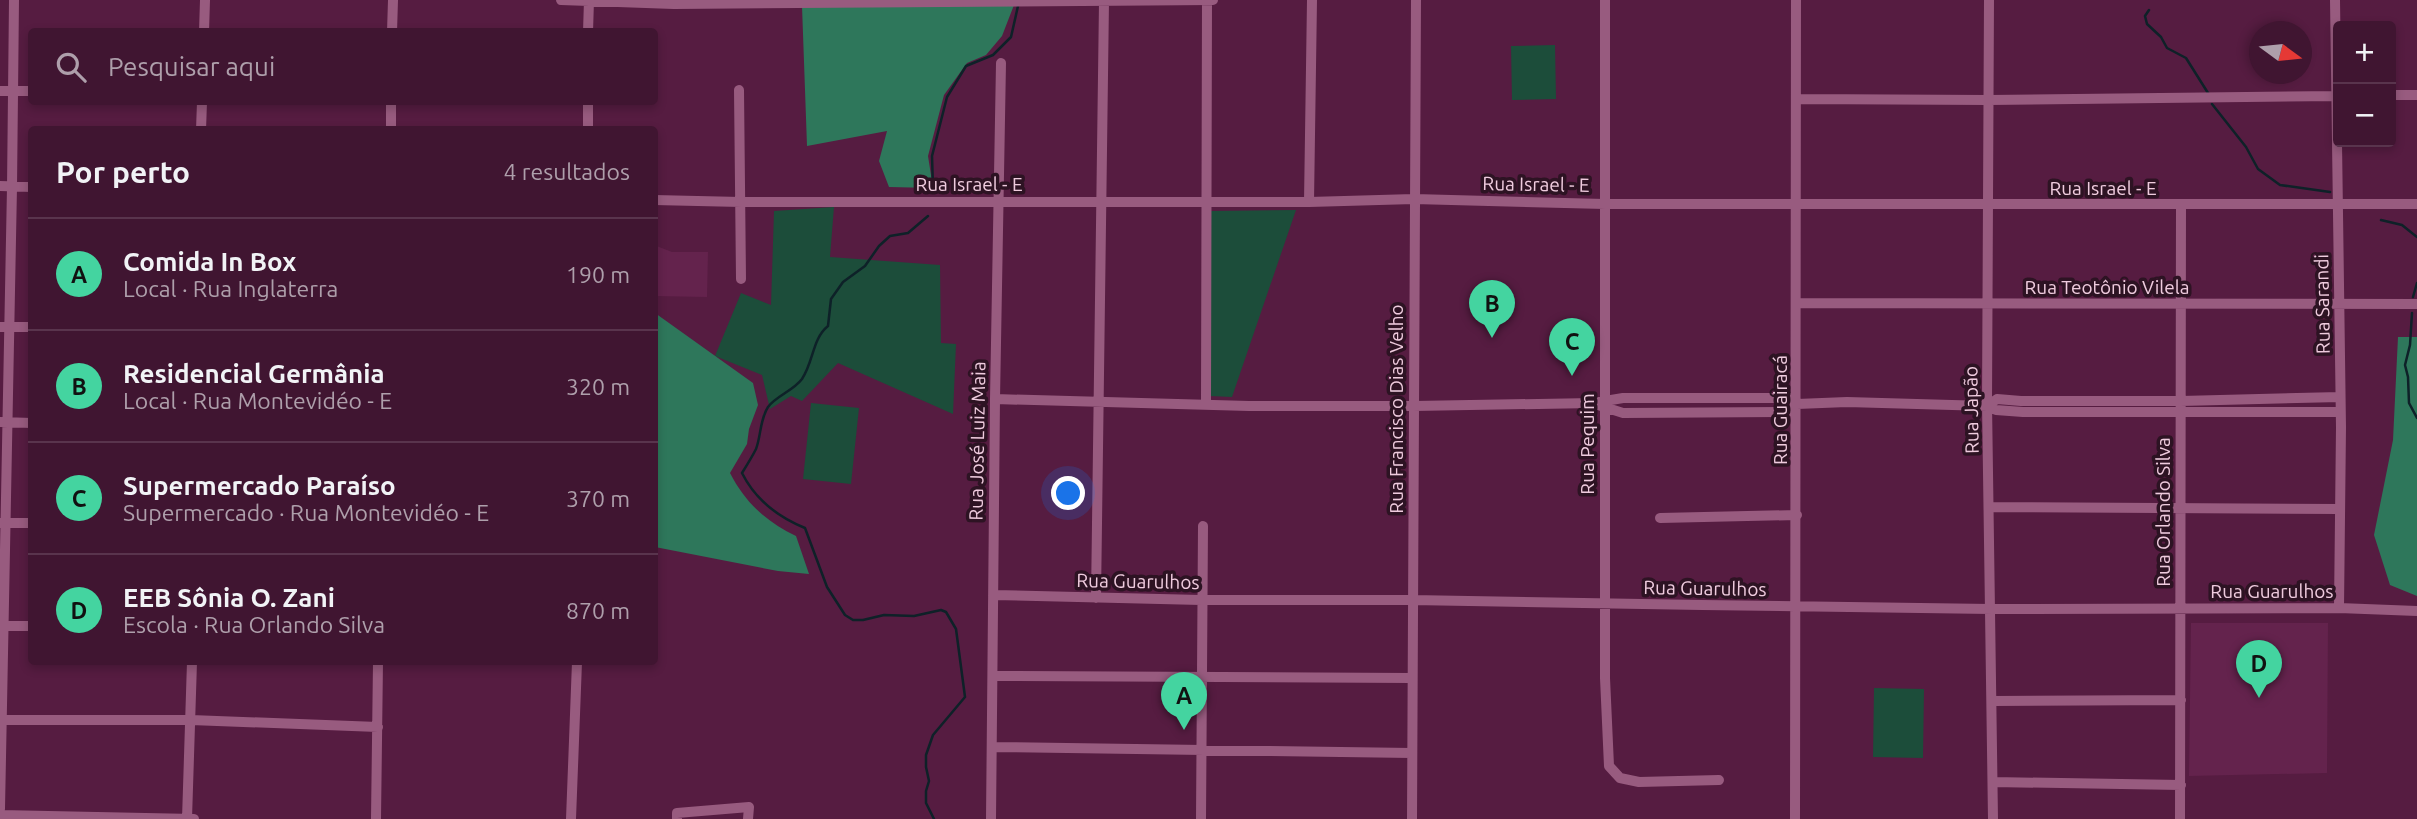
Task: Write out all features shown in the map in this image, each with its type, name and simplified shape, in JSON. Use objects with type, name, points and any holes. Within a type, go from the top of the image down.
[{"type":"street","points":[[0,809],[4,327],[12,187],[14,0]]},
{"type":"street","points":[[204,28],[205,0]]},
{"type":"street","points":[[392,28],[393,0]]},
{"type":"street","points":[[561,0],[674,4],[1213,0]]},
{"type":"street","points":[[1206,0],[1206,403]]},
{"type":"street","points":[[1309,202],[1312,0]]},
{"type":"street","name":"Rua Francisco Dias Velho","points":[[1412,819],[1416,0]]},
{"type":"street","name":"Rua Pequim","points":[[1605,0],[1605,678],[1609,766],[1620,778],[1639,782],[1719,780]]},
{"type":"street","name":"Rua Guairacá","points":[[1796,819],[1797,0]]},
{"type":"street","name":"Rua Japão","points":[[1989,0],[1987,405],[1993,819]]},
{"type":"street","name":"Rua Sarandi","points":[[2335,0],[2338,84]]},
{"type":"street","points":[[589,1],[589,28]]},
{"type":"street","points":[[1097,598],[1104,1]]},
{"type":"street","name":"Rua José Luiz Maia","points":[[991,819],[1001,63]]},
{"type":"street","points":[[739,90],[741,279]]},
{"type":"street","points":[[0,91],[28,91]]},
{"type":"street","points":[[2396,95],[2417,95]]},
{"type":"street","points":[[1797,99],[2333,96]]},
{"type":"street","points":[[201,126],[202,105]]},
{"type":"street","points":[[391,105],[391,126]]},
{"type":"street","points":[[587,126],[588,105]]},
{"type":"street","name":"Rua Sarandi","points":[[2338,147],[2339,608]]},
{"type":"street","points":[[0,186],[28,187]]},
{"type":"street","name":"Rua Israel - E","points":[[658,200],[1309,202],[1414,199],[1605,204],[1989,206],[2417,204]]},
{"type":"street","name":"Rua Orlando Silva","points":[[2180,819],[2181,205]]},
{"type":"street","name":"Rua Teotônio Vilela","points":[[1797,303],[2339,306],[2417,304]]},
{"type":"street","points":[[4,327],[28,327]]},
{"type":"street","points":[[2181,406],[2340,397]]},
{"type":"street","points":[[995,399],[1249,406],[1414,407],[1604,404],[1623,398],[1790,398],[1797,404],[1847,402],[1987,405],[1997,399],[2340,412]]},
{"type":"street","points":[[4,422],[28,423]]},
{"type":"street","points":[[1990,507],[2340,509]]},
{"type":"street","points":[[1660,518],[1797,515]]},
{"type":"street","points":[[3,523],[28,523]]},
{"type":"street","points":[[1201,819],[1203,526]]},
{"type":"street","name":"Rua Guarulhos","points":[[993,594],[1201,600],[1412,600],[1992,609],[2339,608],[2417,611]]},
{"type":"street","points":[[2,626],[28,626]]},
{"type":"street","points":[[187,819],[192,665]]},
{"type":"street","points":[[376,819],[378,665]]},
{"type":"street","points":[[570,819],[577,665]]},
{"type":"street","points":[[994,676],[1412,678]]},
{"type":"street","points":[[1993,701],[2180,700]]},
{"type":"street","points":[[0,720],[191,720],[378,727]]},
{"type":"street","points":[[993,747],[1412,753]]},
{"type":"street","points":[[1993,782],[2180,785]]},
{"type":"street","points":[[677,819],[677,813],[749,807],[748,819]]},
{"type":"street","points":[[0,815],[194,819]]},
{"type":"shaded area","points":[[658,247],[672,252],[708,252],[707,297],[658,296]]},
{"type":"shaded area","points":[[2191,623],[2328,623],[2327,773],[2189,776]]},
{"type":"green space","points":[[1014,5],[1002,36],[986,55],[967,63],[944,95],[928,156],[933,188],[889,187],[879,161],[887,131],[807,146],[802,6]]},
{"type":"green space","points":[[1555,45],[1556,99],[1512,100],[1511,46]]},
{"type":"green space","points":[[834,207],[830,257],[940,265],[941,343],[956,344],[953,414],[838,363],[802,401],[791,396],[770,409],[762,375],[715,356],[741,293],[771,305],[774,211]]},
{"type":"green space","points":[[1296,210],[1232,397],[1210,396],[1211,211]]},
{"type":"green space","points":[[658,315],[753,383],[758,405],[749,429],[747,444],[730,473],[757,510],[796,536],[809,574],[778,571],[658,548]]},
{"type":"green space","points":[[2398,337],[2417,337],[2417,596],[2390,585],[2374,535],[2393,440]]},
{"type":"green space","points":[[811,403],[859,408],[851,484],[803,479]]},
{"type":"green space","points":[[1874,688],[1924,689],[1923,758],[1873,757]]},
{"type":"waterway","points":[[937,191],[933,188],[932,156],[947,97],[966,66],[993,55],[1011,37],[1018,6]]},
{"type":"waterway","points":[[2149,10],[2145,16],[2147,24],[2161,37],[2167,48],[2186,58],[2208,93]]},
{"type":"waterway","points":[[2212,104],[2246,147],[2258,169],[2280,185],[2330,192]]},
{"type":"waterway","points":[[928,216],[908,233],[890,236],[865,266],[843,282],[831,299],[828,326],[819,337],[806,372],[798,383],[768,407],[756,449],[742,473],[768,506],[805,528],[827,587],[845,615],[853,620],[863,620],[884,615],[914,616],[941,610],[946,612],[956,629],[965,697],[933,735],[926,755],[929,781],[926,803],[934,819]]},
{"type":"waterway","points":[[2381,220],[2402,225],[2417,237]]},
{"type":"waterway","points":[[2413,297],[2417,283]]},
{"type":"waterway","points":[[2412,313],[2410,345],[2405,365],[2409,403],[2417,418]]},
{"type":"place","name":"Residencial Germânia","points":[[1492,338]]},
{"type":"place","name":"Supermercado Paraíso","points":[[1572,376]]},
{"type":"place","name":"EEB Sônia O. Zani","points":[[2259,698]]},
{"type":"place","name":"Comida In Box","points":[[1184,730]]}]
